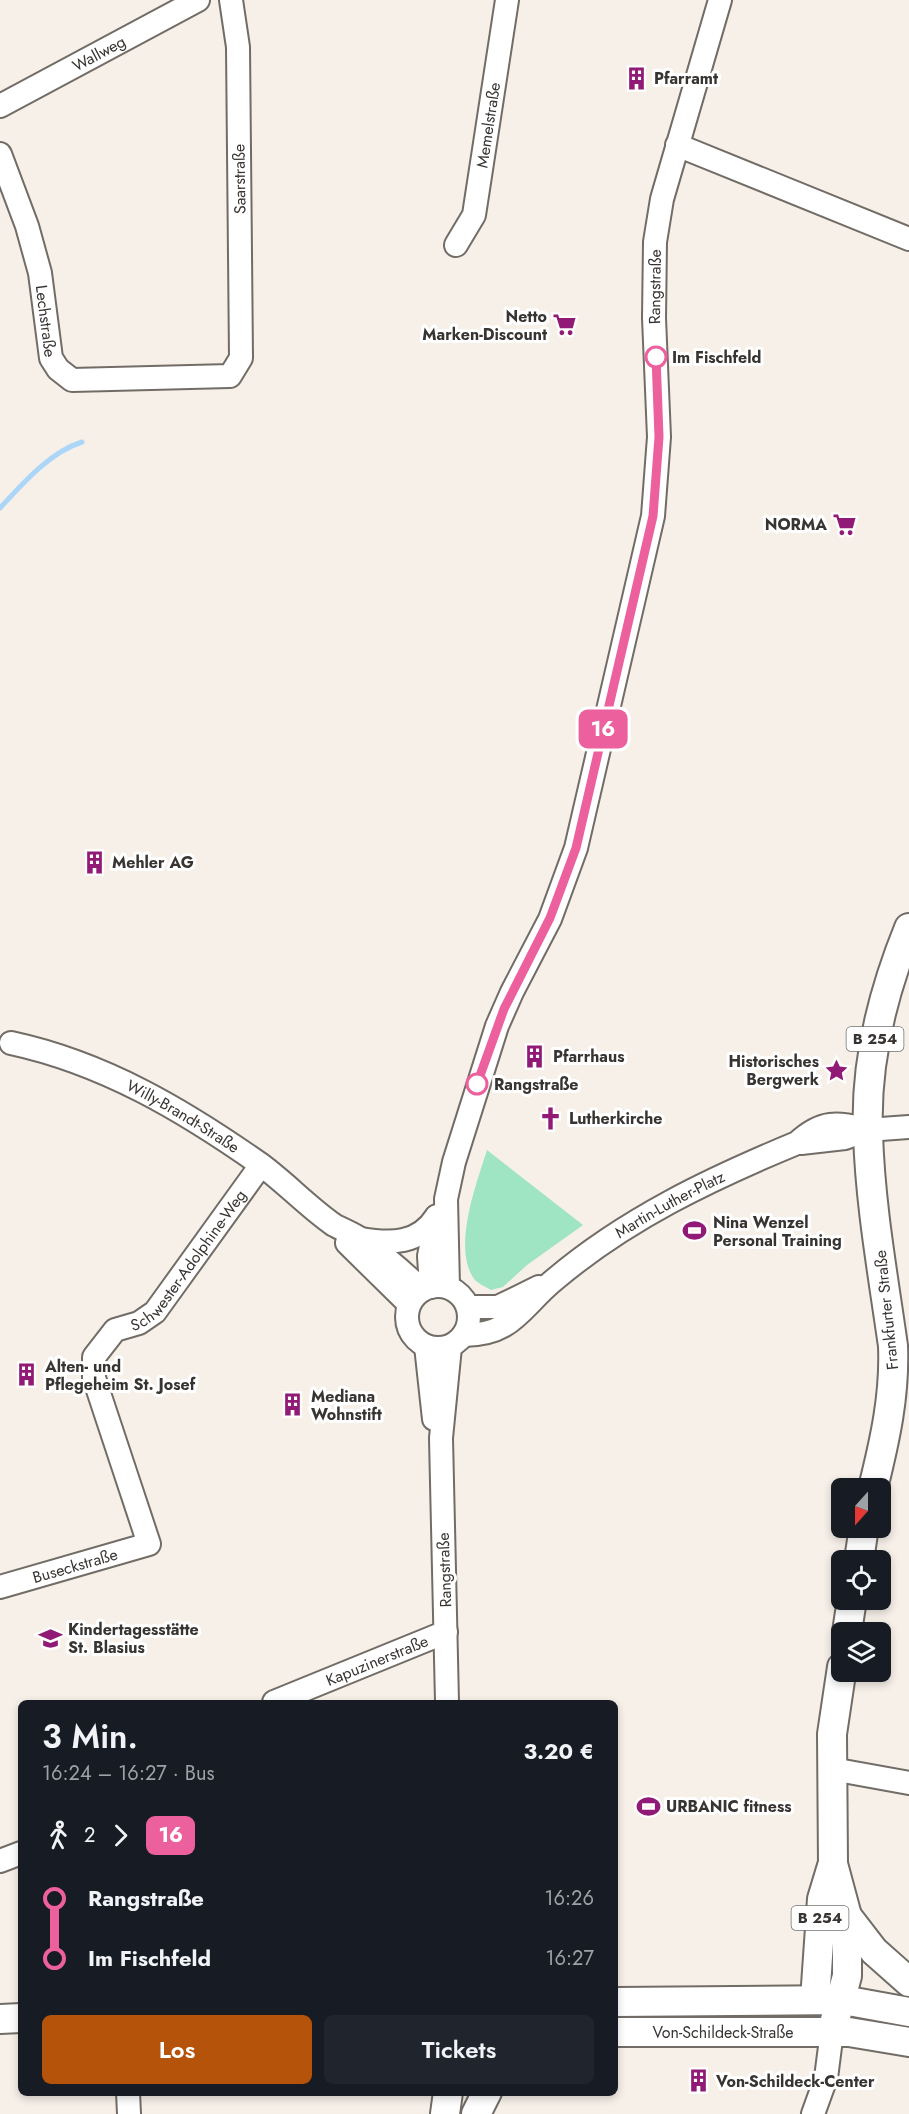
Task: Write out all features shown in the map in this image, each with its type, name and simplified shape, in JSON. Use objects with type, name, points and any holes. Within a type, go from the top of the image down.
[{"type":"main road","name":"Frankfurter Straße","points":[[875,1478],[891,1414],[894,1371],[893,1346],[871,1192],[867,1130],[876,1038],[890,983],[909,928]]},
{"type":"main road","name":"B 254","points":[[829,2000],[822,1899],[833,1864],[832,1734],[840,1682]]},
{"type":"main road","points":[[833,1864],[847,1916]]},
{"type":"main road","name":"B 254","points":[[829,2000],[848,1976],[847,1916]]},
{"type":"main road","name":"B 254","points":[[847,1916],[879,1956],[909,1982]]},
{"type":"main road","points":[[829,2000],[832,2031]]},
{"type":"main road","name":"Von-Schildeck-Straße","points":[[618,2002],[829,2000],[909,2012]]},
{"type":"main road","points":[[0,2019],[18,2018]]},
{"type":"main road","name":"Von-Schildeck-Straße","points":[[618,2032],[832,2031],[873,2035],[909,2042]]},
{"type":"main road","points":[[446,2114],[448,2096]]},
{"type":"main road","points":[[462,2114],[464,2096]]},
{"type":"main road","points":[[476,2114],[485,2096]]},
{"type":"street","name":"Wallweg","points":[[0,106],[198,0]]},
{"type":"street","name":"Saarstraße","points":[[231,0],[238,47],[241,358]]},
{"type":"street","name":"Memelstraße","points":[[456,245],[474,215],[507,0]]},
{"type":"street","name":"Rangstraße","points":[[428,1292],[441,1208],[459,1142],[497,1026],[550,918],[576,848],[653,516],[659,437],[654,318],[655,242],[662,199],[720,0]]},
{"type":"street","points":[[677,145],[909,238]]},
{"type":"street","name":"Lechstraße","points":[[0,153],[27,226],[40,273],[51,358],[58,369],[72,380],[230,376],[241,358]]},
{"type":"street","name":"Willy-Brandt-Straße","points":[[11,1043],[44,1050],[95,1067],[155,1096],[261,1165],[334,1224],[361,1239],[428,1292]]},
{"type":"street","points":[[867,1130],[909,1127]]},
{"type":"street","name":"Martin-Luther-Platz","points":[[468,1307],[498,1307],[551,1281],[643,1217],[684,1193],[796,1143],[845,1138],[867,1130]]},
{"type":"street","name":"Schwester-Adolphine-Weg","points":[[149,1544],[111,1432],[92,1372],[92,1365],[115,1330],[140,1323],[151,1317],[261,1165]]},
{"type":"street","points":[[361,1239],[386,1243],[414,1238],[429,1227],[441,1208]]},
{"type":"street","name":"Willy-Brandt-Straße","points":[[334,1224],[347,1243],[428,1292]]},
{"type":"street","name":"Martin-Luther-Platz","points":[[426,1346],[434,1349],[501,1329],[519,1315],[551,1281]]},
{"type":"street","points":[[426,1346],[413,1336],[409,1329],[407,1312],[428,1292],[460,1295],[468,1307],[470,1321],[457,1341]]},
{"type":"street","name":"Rangstraße","points":[[447,1700],[441,1438],[457,1341]]},
{"type":"street","name":"Rangstraße","points":[[426,1346],[434,1419],[441,1438]]},
{"type":"street","name":"Buseckstraße","points":[[0,1587],[149,1544]]},
{"type":"street","name":"Kapuzinerstraße","points":[[279,1700],[446,1632]]},
{"type":"street","points":[[832,1769],[909,1783]]},
{"type":"street","points":[[0,1861],[18,1854]]},
{"type":"street","points":[[813,2114],[826,2078],[832,2031]]},
{"type":"street","points":[[128,2096],[129,2114]]},
{"type":"green space","points":[[487,1150],[583,1225],[527,1265],[503,1287],[491,1290],[475,1280],[468,1267],[465,1252],[472,1197]]},
{"type":"waterway","points":[[0,508],[48,461],[82,442]]},
{"type":"bus line","name":"16","points":[[477,1084],[504,1009],[550,918],[576,848],[653,516],[659,437],[656,357]]},
{"type":"place","name":"Pfarramt","points":[[636,78]]},
{"type":"place","name":"Netto Marken-Discount","points":[[565,325]]},
{"type":"place","name":"Im Fischfeld","points":[[656,357]]},
{"type":"place","name":"NORMA","points":[[845,524]]},
{"type":"place","name":"Mehler AG","points":[[94,862]]},
{"type":"place","name":"Pfarrhaus","points":[[535,1056]]},
{"type":"place","name":"Historisches Bergwerk","points":[[837,1070]]},
{"type":"place","name":"Rangstraße","points":[[477,1084]]},
{"type":"place","name":"Lutherkirche","points":[[551,1118]]},
{"type":"place","name":"Nina Wenzel Personal Training","points":[[695,1231]]},
{"type":"place","name":"Alten- und Pflegeheim St. Josef","points":[[27,1375]]},
{"type":"place","name":"Mediana Wohnstift","points":[[293,1405]]},
{"type":"place","name":"Kindertagesstätte St. Blasius","points":[[50,1638]]},
{"type":"place","name":"URBANIC fitness","points":[[648,1806]]},
{"type":"place","name":"Von-Schildeck-Center","points":[[698,2081]]}]
